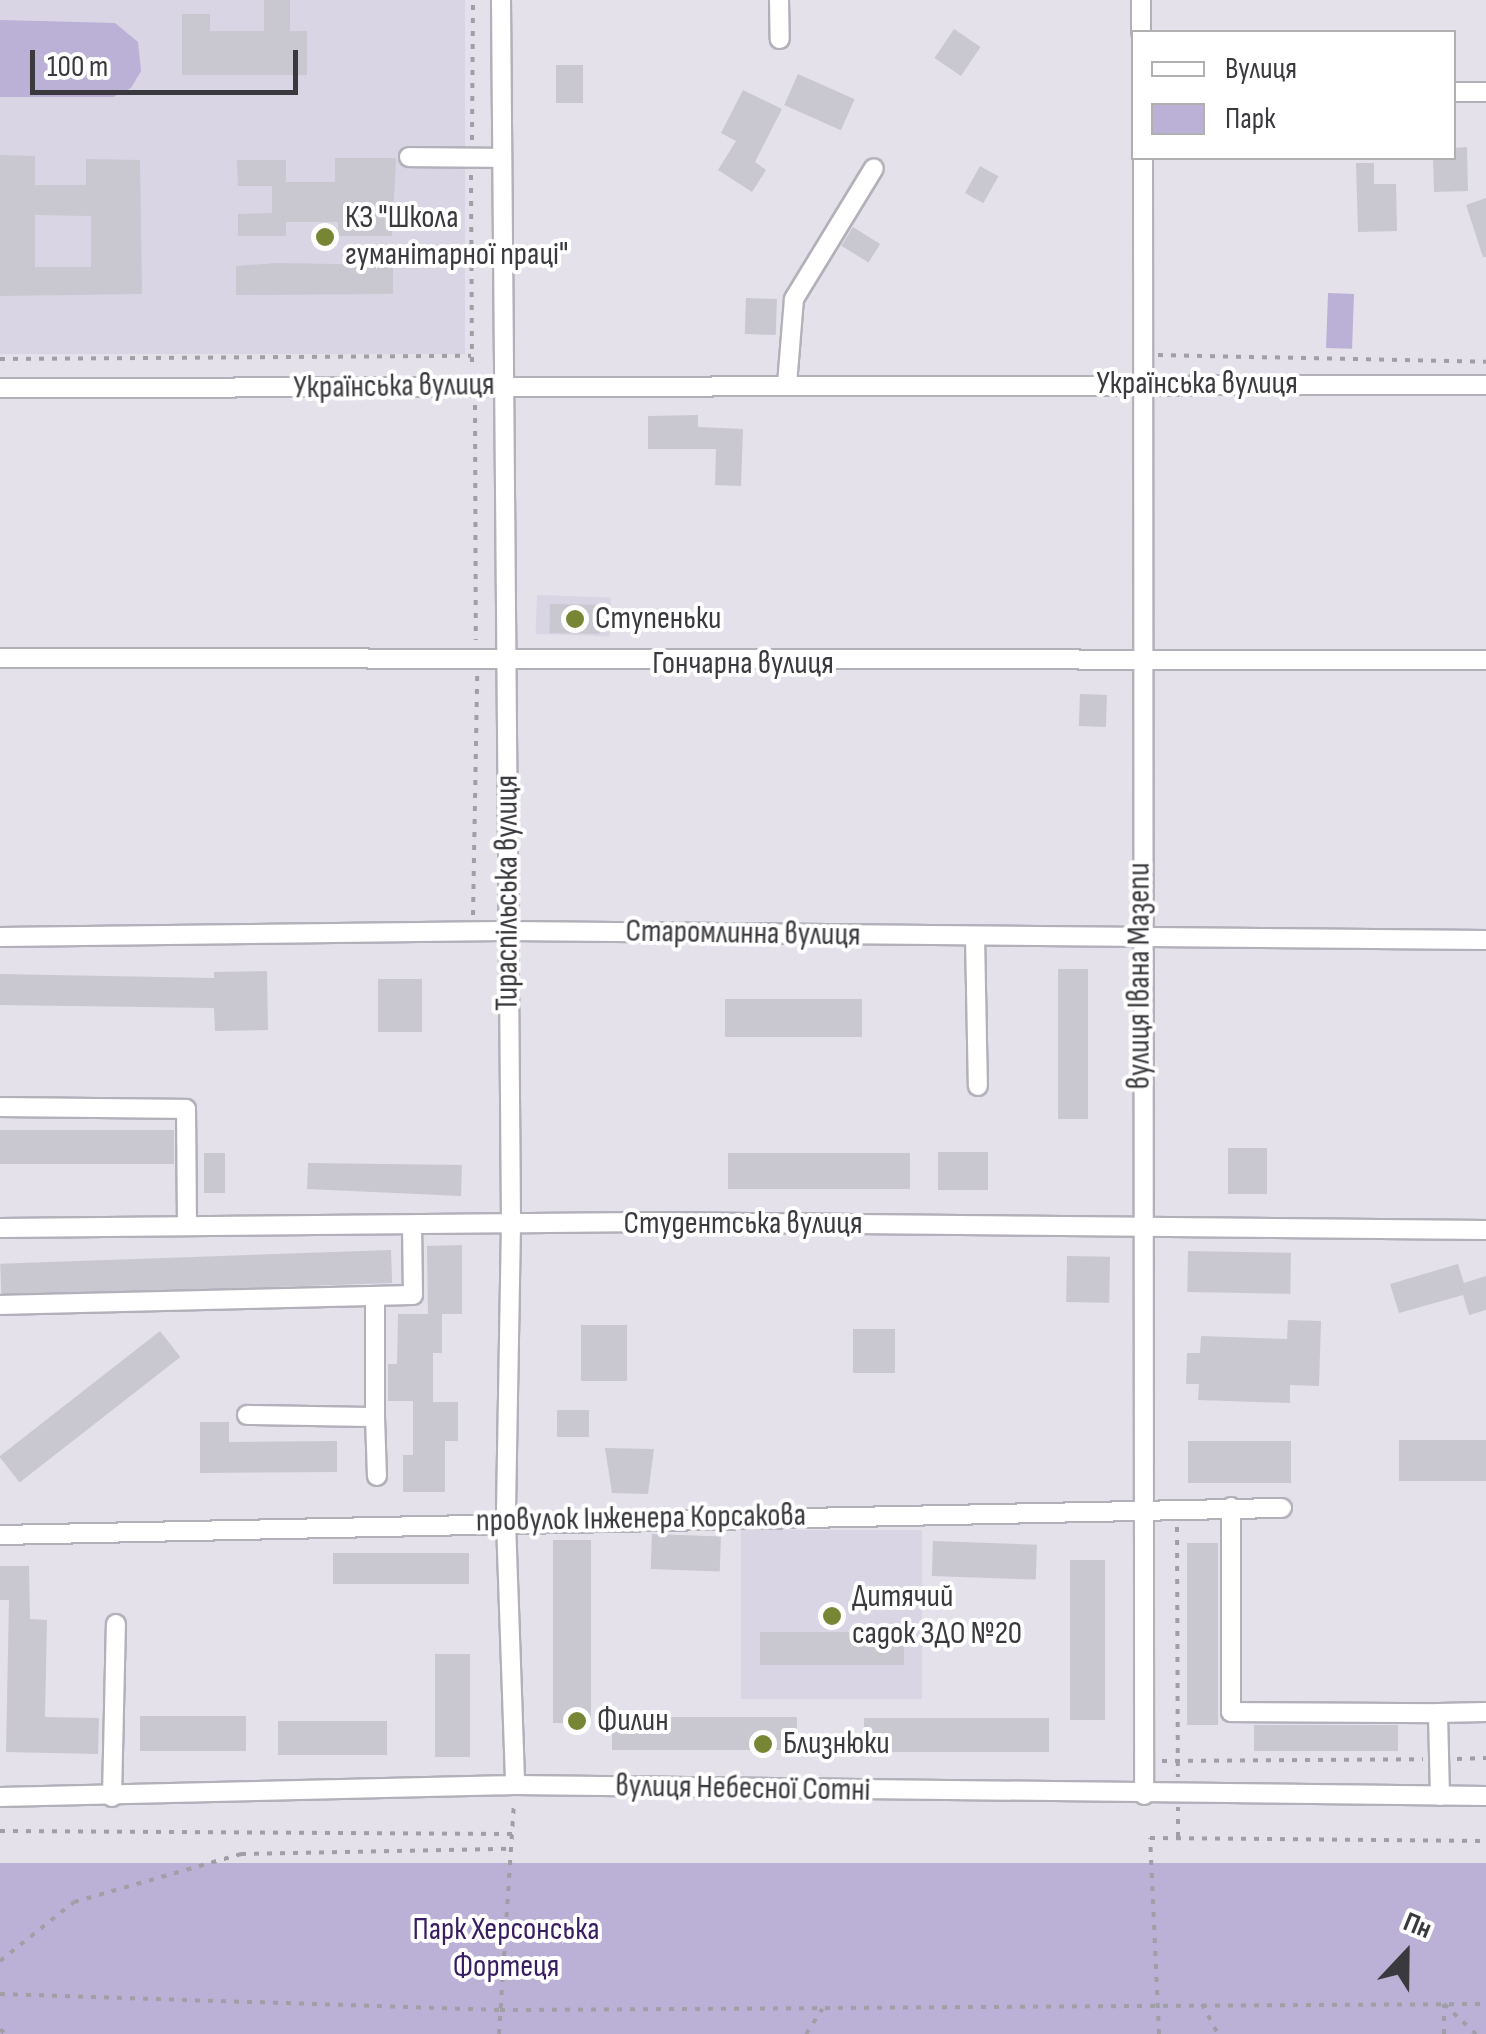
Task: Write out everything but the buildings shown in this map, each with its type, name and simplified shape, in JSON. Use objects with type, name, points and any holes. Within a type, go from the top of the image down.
[{"type":"street","name":"Тираспільська вулиця","points":[[501,0],[510,1224],[506,1522],[515,1785]]},
{"type":"street","points":[[779,0],[780,39]]},
{"type":"street","points":[[1141,0],[1142,30]]},
{"type":"street","points":[[1456,92],[1486,92]]},
{"type":"street","points":[[409,157],[502,158]]},
{"type":"street","name":"вулиця Івана Мазепи","points":[[1142,160],[1139,1228],[1146,1507],[1144,1794]]},
{"type":"street","points":[[788,384],[794,299],[874,168]]},
{"type":"street","name":"Українська вулиця","points":[[0,388],[1486,385]]},
{"type":"street","name":"Гончарна вулиця","points":[[0,658],[506,664],[1486,660]]},
{"type":"street","name":"Старомлинна вулиця","points":[[0,936],[509,931],[1486,940]]},
{"type":"street","points":[[975,936],[978,1086]]},
{"type":"street","points":[[0,1107],[186,1109],[187,1225]]},
{"type":"street","name":"Студентська вулиця","points":[[0,1228],[510,1224],[1486,1230]]},
{"type":"street","points":[[0,1305],[413,1295],[412,1226]]},
{"type":"street","points":[[375,1296],[377,1476]]},
{"type":"street","points":[[247,1415],[375,1417]]},
{"type":"street","name":"провулок Інженера Корсакова","points":[[0,1535],[1146,1507],[1282,1508]]},
{"type":"street","points":[[1231,1507],[1230,1712],[1486,1712]]},
{"type":"street","points":[[112,1798],[116,1624]]},
{"type":"street","points":[[1438,1713],[1440,1796]]},
{"type":"street","name":"вулиця Небесної Сотні","points":[[0,1797],[112,1798],[515,1785],[1486,1796]]},
{"type":"path","points":[[472,932],[476,662],[475,389],[471,356],[473,0]]},
{"type":"path","points":[[1143,355],[1486,362]]},
{"type":"path","points":[[0,360],[471,356]]},
{"type":"path","points":[[1176,1507],[1178,1838]]},
{"type":"path","points":[[1143,1761],[1486,1758]]},
{"type":"path","points":[[499,2034],[515,1785]]},
{"type":"path","points":[[0,1831],[512,1834]]},
{"type":"path","points":[[1158,2034],[1150,1838],[1486,1841]]},
{"type":"path","points":[[0,1962],[74,1902],[242,1854],[511,1849]]},
{"type":"path","points":[[0,1994],[500,2010],[1486,2004]]},
{"type":"path","points":[[1202,2004],[1218,2034]]},
{"type":"path","points":[[1444,2004],[1444,2034]]},
{"type":"path","points":[[1444,2004],[1476,2034]]},
{"type":"path","points":[[806,2034],[822,2009]]},
{"type":"shaded area","points":[[0,0],[465,0],[465,354],[0,354]]},
{"type":"shaded area","points":[[537,595],[611,598],[610,637],[536,634]]},
{"type":"shaded area","name":"Дитячий садок ЗДО №20","points":[[741,1530],[922,1530],[922,1699],[741,1699]]},
{"type":"green space","points":[[0,20],[115,23],[138,42],[141,71],[131,88],[113,97],[0,97]]},
{"type":"green space","points":[[1328,293],[1354,294],[1352,349],[1326,348]]},
{"type":"green space","name":"Парк Херсонська Фортеця","points":[[0,1863],[1486,1863],[1486,2034],[0,2034]]},
{"type":"place","name":"КЗ \"Школа гуманітарної праці\"","points":[[325,237]]},
{"type":"place","name":"Ступеньки","points":[[575,619]]},
{"type":"place","name":"Дитячий садок ЗДО №20","points":[[832,1616]]},
{"type":"place","name":"Филин","points":[[577,1721]]},
{"type":"place","name":"Близнюки","points":[[763,1744]]}]
